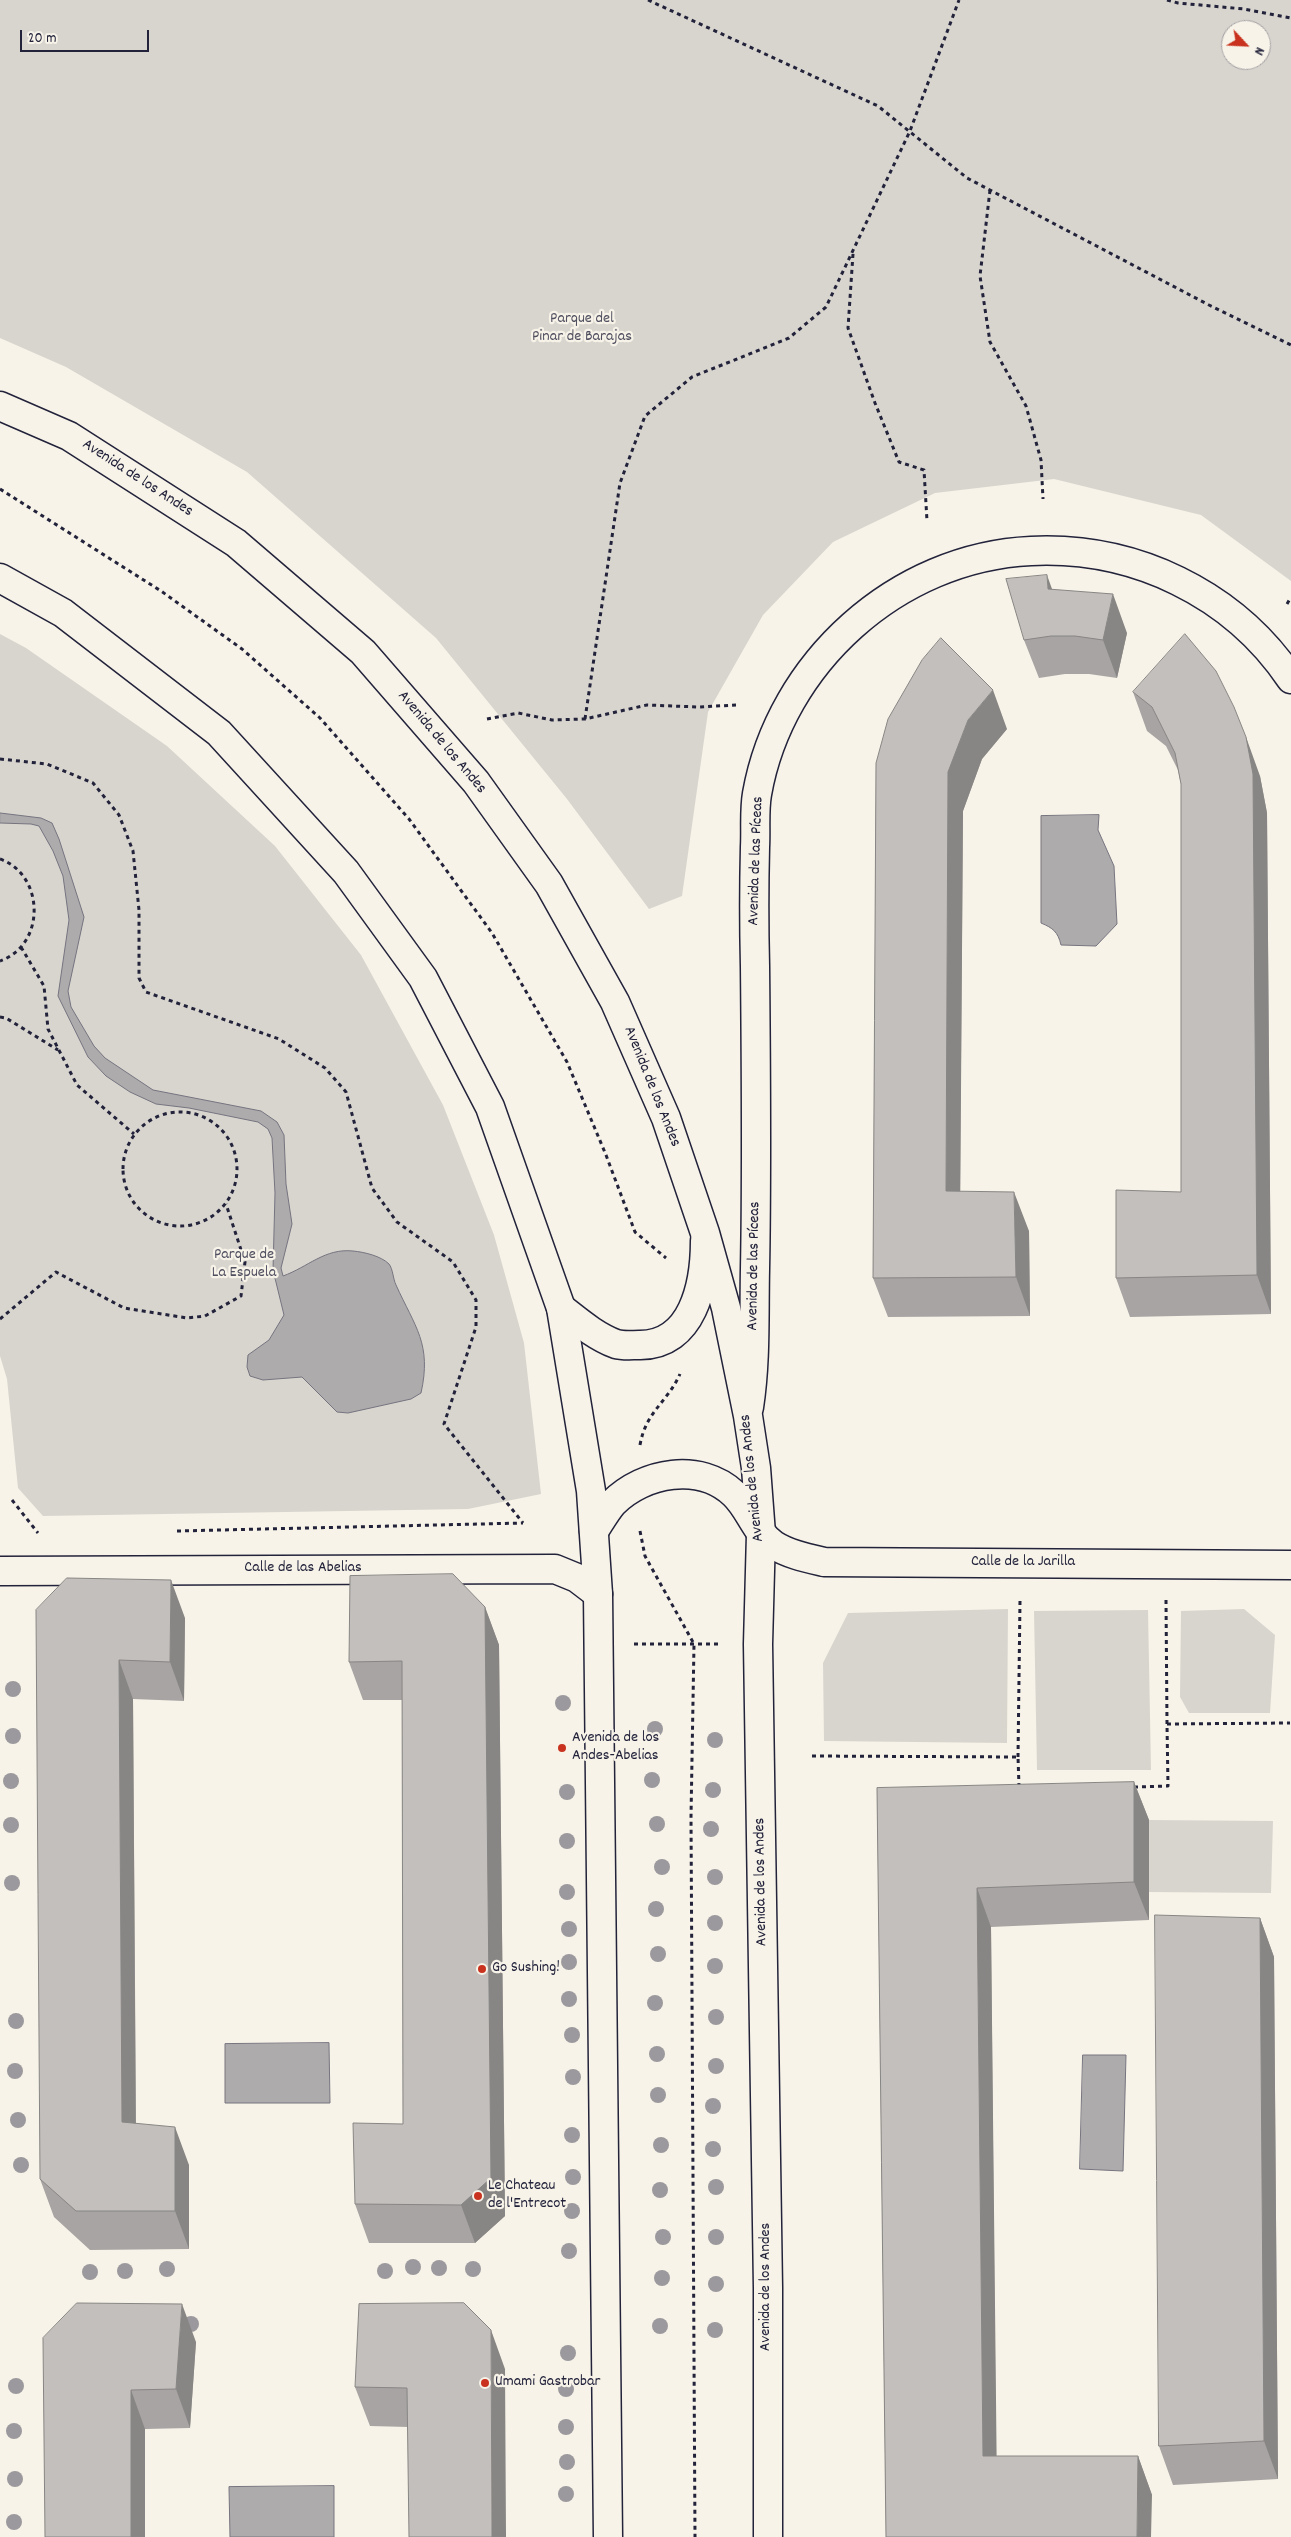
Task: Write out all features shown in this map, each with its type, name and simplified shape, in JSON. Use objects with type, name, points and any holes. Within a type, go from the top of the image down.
[{"type":"main road","name":"Avenida de los Andes","points":[[0,406],[69,436],[236,543],[362,652],[476,782],[549,884],[615,1002],[666,1118],[705,1233],[726,1308],[748,1416],[756,1468],[761,1534],[758,1644],[768,2298],[768,2537]]},
{"type":"main road","name":"Avenida de las Píceas","points":[[748,1416],[752,1387],[757,1157],[754,905],[757,796],[773,737],[798,688],[837,638],[899,590],[947,568],[1011,552],[1058,550],[1126,560],[1182,581],[1219,603],[1258,637],[1291,679]]},
{"type":"main road","points":[[0,578],[63,613],[219,734],[346,872],[423,978],[490,1107],[561,1308],[591,1491],[598,1594],[608,2537]]},
{"type":"main road","name":"Avenida de los Andes","points":[[561,1308],[592,1332],[618,1345],[654,1345],[682,1327],[701,1289],[705,1270],[705,1233]]},
{"type":"main road","points":[[594,1531],[613,1503],[638,1484],[664,1475],[684,1474],[705,1477],[734,1494],[761,1534]]},
{"type":"main road","name":"Calle de la Jarilla","points":[[761,1534],[775,1545],[799,1556],[824,1562],[1291,1565]]},
{"type":"main road","name":"Calle de las Abelias","points":[[0,1570],[555,1569],[577,1578],[598,1594]]},
{"type":"path","points":[[648,0],[878,106],[967,178],[1210,305],[1291,345]]},
{"type":"path","points":[[585,718],[620,483],[645,416],[692,377],[789,338],[826,307],[910,131],[959,0]]},
{"type":"path","points":[[1167,0],[1178,4],[1244,9],[1291,18]]},
{"type":"path","points":[[990,190],[980,276],[990,342],[1026,406],[1041,460],[1043,499]]},
{"type":"path","points":[[853,251],[848,328],[899,462],[924,470],[927,521]]},
{"type":"path","points":[[0,489],[161,591],[242,648],[320,718],[409,819],[492,933],[567,1062],[606,1155],[635,1232],[665,1256],[668,1262]]},
{"type":"path","points":[[1287,604],[1291,597]]},
{"type":"path","points":[[487,719],[518,713],[552,720],[585,718],[647,705],[698,707],[736,705]]},
{"type":"path","points":[[0,759],[47,764],[93,783],[118,816],[133,850],[139,910],[139,978],[146,992],[279,1039],[325,1068],[346,1092],[372,1188],[397,1222],[453,1262],[476,1300],[476,1327],[444,1424],[523,1523],[167,1531]]},
{"type":"path","points":[[0,859],[17,869],[28,882],[34,898],[36,916],[31,932],[21,946],[0,961]]},
{"type":"path","points":[[21,946],[44,986],[48,1030],[77,1085],[134,1134]]},
{"type":"path","points":[[0,1017],[6,1018],[59,1050]]},
{"type":"path","points":[[186,1111],[206,1117],[222,1129],[233,1146],[238,1166],[235,1186],[226,1204],[213,1216],[188,1226],[179,1227],[161,1224],[145,1215],[133,1202],[125,1186],[122,1168],[125,1150],[134,1134],[148,1120],[167,1113],[186,1111]]},
{"type":"path","points":[[0,1319],[56,1272],[124,1308],[187,1318],[205,1316],[241,1296],[244,1262],[226,1204]]},
{"type":"path","points":[[639,1450],[642,1431],[651,1413],[666,1401],[684,1366]]},
{"type":"path","points":[[12,1500],[39,1534]]},
{"type":"path","points":[[640,1525],[645,1556],[694,1644],[691,1837],[695,2537]]},
{"type":"path","points":[[1128,1787],[1168,1786],[1166,1600]]},
{"type":"path","points":[[1018,1790],[1020,1601]]},
{"type":"path","points":[[626,1644],[730,1644]]},
{"type":"path","points":[[1167,1724],[1290,1723]]},
{"type":"path","points":[[812,1756],[1018,1757]]},
{"type":"green space","name":"Parque del Pinar de Barajas","points":[[0,0],[1291,0],[1291,581],[1201,515],[1054,479],[935,493],[833,542],[763,615],[708,712],[682,896],[649,909],[567,799],[436,638],[247,472],[66,367],[0,338]]},
{"type":"green space","name":"Parque de La Espuela","points":[[0,634],[26,648],[167,746],[275,846],[361,955],[443,1105],[494,1235],[524,1343],[541,1494],[468,1509],[43,1516],[18,1488],[7,1379],[0,1356]]},
{"type":"green space","points":[[1008,1609],[1007,1743],[824,1741],[823,1663],[848,1613]]},
{"type":"green space","points":[[1244,1609],[1275,1635],[1270,1713],[1189,1713],[1180,1697],[1181,1611]]},
{"type":"green space","points":[[1148,1610],[1151,1770],[1037,1770],[1034,1611]]},
{"type":"green space","points":[[1149,1820],[1273,1821],[1271,1893],[1149,1892]]},
{"type":"shaded area","points":[[0,813],[41,818],[52,823],[59,839],[84,917],[68,991],[71,1007],[94,1046],[105,1058],[153,1090],[261,1111],[277,1122],[284,1135],[286,1184],[292,1224],[281,1268],[283,1276],[334,1252],[357,1252],[372,1255],[389,1264],[396,1285],[420,1336],[423,1348],[424,1376],[421,1393],[411,1399],[348,1413],[337,1412],[302,1377],[263,1380],[250,1376],[247,1367],[248,1355],[269,1340],[284,1315],[273,1270],[275,1193],[272,1138],[268,1129],[258,1122],[189,1108],[156,1104],[130,1092],[106,1076],[88,1057],[58,996],[69,920],[63,876],[53,851],[39,826],[0,823]]},
{"type":"shaded area","points":[[1099,815],[1098,830],[1114,866],[1117,924],[1096,946],[1061,945],[1054,931],[1041,923],[1041,816]]},
{"type":"shaded area","points":[[329,2043],[330,2103],[225,2103],[225,2044]]},
{"type":"shaded area","points":[[1083,2055],[1126,2055],[1123,2171],[1080,2169]]},
{"type":"shaded area","points":[[334,2486],[334,2537],[230,2537],[229,2487]]},
{"type":"building","points":[[1047,575],[1048,589],[1113,594],[1103,640],[1075,636],[1051,636],[1024,640],[1006,579]]},
{"type":"building","points":[[1185,634],[1216,671],[1234,707],[1246,737],[1253,774],[1257,1275],[1116,1278],[1116,1190],[1181,1192],[1181,784],[1175,753],[1152,707],[1133,692]]},
{"type":"building","points":[[941,638],[993,690],[968,720],[948,772],[946,1191],[1014,1192],[1016,1277],[873,1278],[876,763],[888,719],[922,660]]},
{"type":"building","points":[[453,1574],[485,1607],[491,2178],[461,2205],[355,2204],[353,2123],[403,2124],[402,1661],[349,1662],[350,1576]]},
{"type":"building","points":[[67,1578],[171,1580],[170,1662],[119,1660],[122,2122],[175,2127],[175,2211],[76,2211],[40,2179],[36,1610]]},
{"type":"building","points":[[1134,1782],[1134,1882],[977,1888],[983,2456],[1138,2456],[1137,2537],[886,2537],[877,1788]]},
{"type":"building","points":[[1155,1915],[1260,1918],[1264,2441],[1159,2446]]},
{"type":"building","points":[[77,2303],[182,2304],[176,2389],[131,2390],[131,2537],[45,2537],[43,2338]]},
{"type":"building","points":[[464,2303],[491,2330],[492,2537],[409,2537],[407,2388],[355,2387],[359,2304]]},
{"type":"place","name":"Avenida de los Andes-Abelias","points":[[562,1748]]},
{"type":"place","name":"Go Sushing!","points":[[482,1969]]},
{"type":"place","name":"Le Chateau de l'Entrecot","points":[[478,2196]]},
{"type":"place","name":"Umami Gastrobar","points":[[485,2383]]}]
